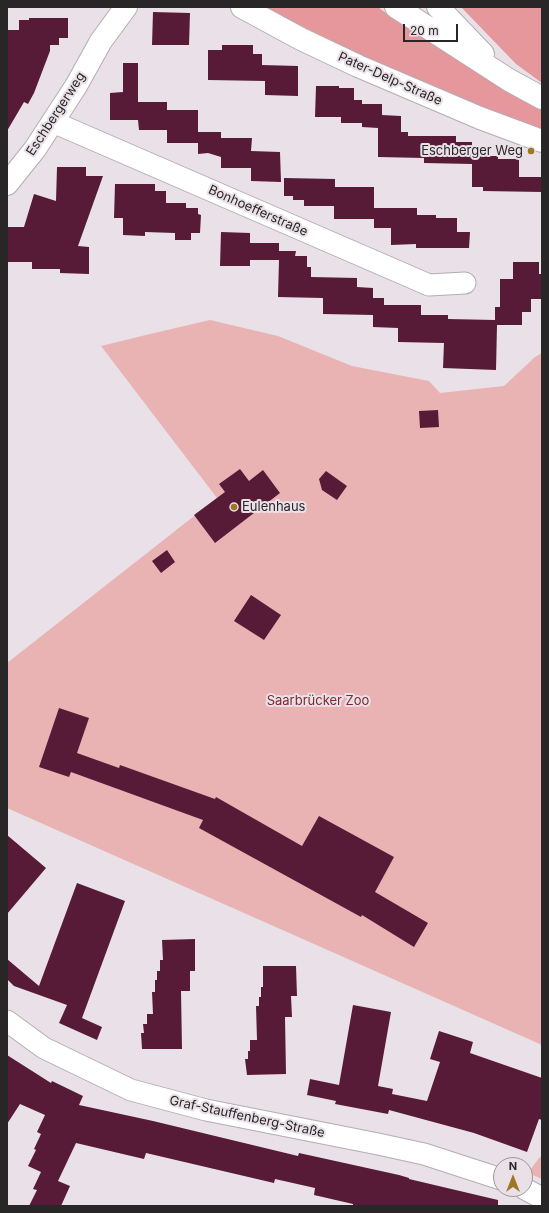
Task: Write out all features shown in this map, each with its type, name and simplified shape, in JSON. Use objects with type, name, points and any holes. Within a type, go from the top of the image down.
[{"type":"street","name":"Eschbergerweg","points":[[101,42],[111,7]]},
{"type":"street","name":"Eschbergerweg","points":[[7,184],[35,149],[101,42],[126,7]]},
{"type":"street","name":"Pater-Delp-Straße","points":[[242,7],[301,39],[358,66],[480,118],[542,141]]},
{"type":"street","points":[[396,7],[510,80],[542,98]]},
{"type":"street","points":[[438,7],[510,80]]},
{"type":"street","name":"Bonhoefferstraße","points":[[52,122],[429,286],[465,283]]},
{"type":"street","name":"Graf-Stauffenberg-Straße","points":[[7,1021],[44,1048],[131,1090],[206,1110],[382,1144],[424,1154],[493,1176]]},
{"type":"street","points":[[533,1193],[542,1198]]},
{"type":"green space","name":"Saarbrücker Zoo","points":[[210,320],[278,336],[352,366],[429,381],[440,393],[504,386],[535,357],[542,353],[542,1045],[7,808],[7,663],[217,498],[101,346]]},
{"type":"green space","points":[[542,1156],[542,1179],[533,1175],[533,1166]]},
{"type":"shaded area","points":[[263,7],[378,7],[395,20],[482,75],[542,108],[542,130],[511,120],[362,56]]},
{"type":"shaded area","points":[[461,7],[542,7],[542,83],[516,64]]},
{"type":"building","points":[[153,12],[190,13],[189,45],[152,45]]},
{"type":"building","points":[[29,18],[68,18],[68,38],[59,38],[59,45],[50,45],[50,51],[34,93],[28,104],[24,102],[7,131],[7,30],[19,30],[19,20],[29,20]]},
{"type":"building","points":[[222,45],[253,45],[253,54],[262,54],[262,65],[298,66],[298,96],[265,95],[265,81],[208,80],[208,50],[222,50]]},
{"type":"building","points":[[123,63],[138,63],[138,102],[167,102],[167,110],[198,110],[198,132],[221,132],[221,138],[252,138],[251,151],[280,152],[281,182],[251,181],[251,168],[221,168],[221,157],[208,153],[198,154],[198,143],[167,143],[167,130],[139,130],[138,120],[110,120],[110,93],[123,92]]},
{"type":"building","points":[[316,86],[339,86],[339,88],[354,88],[354,100],[362,100],[362,104],[382,104],[382,115],[401,116],[401,132],[408,132],[408,136],[456,136],[456,142],[472,142],[472,156],[498,156],[498,159],[519,159],[519,177],[542,177],[542,192],[483,191],[483,187],[472,187],[472,164],[424,163],[424,158],[378,157],[378,128],[362,127],[362,123],[341,123],[341,117],[315,117]]},
{"type":"building","points":[[57,167],[86,167],[86,176],[103,176],[78,246],[89,247],[89,274],[60,273],[60,269],[32,269],[32,262],[7,262],[7,227],[24,227],[34,194],[56,201]]},
{"type":"building","points":[[284,178],[335,179],[335,187],[374,187],[374,208],[417,208],[417,215],[436,215],[436,218],[457,218],[457,232],[470,232],[469,248],[416,248],[416,244],[391,245],[391,228],[374,228],[374,219],[334,219],[334,206],[304,206],[304,200],[293,200],[293,196],[284,196]]},
{"type":"building","points":[[115,184],[155,184],[155,191],[166,191],[166,203],[186,203],[186,208],[198,208],[198,214],[201,215],[200,233],[191,233],[191,240],[175,240],[175,233],[145,232],[145,236],[123,235],[123,218],[114,218]]},
{"type":"building","points":[[221,232],[250,233],[250,243],[279,243],[279,251],[296,251],[295,256],[307,256],[307,267],[311,267],[311,277],[357,278],[357,287],[373,288],[373,298],[384,298],[384,305],[421,305],[421,315],[448,315],[448,319],[495,320],[495,307],[500,307],[500,279],[513,279],[513,262],[539,262],[539,274],[542,274],[542,299],[531,299],[531,312],[522,312],[522,325],[497,325],[496,370],[443,368],[444,343],[398,342],[398,328],[373,327],[373,315],[323,314],[323,298],[278,297],[279,260],[250,260],[250,266],[220,266]]},
{"type":"building","points":[[438,410],[439,427],[420,428],[419,411]]},
{"type":"building","name":"Eulenhaus","points":[[240,469],[249,481],[263,470],[280,493],[215,543],[194,515],[225,492],[219,484]]},
{"type":"building","points":[[326,471],[347,486],[337,500],[322,490],[319,479]]},
{"type":"building","points":[[167,550],[175,562],[161,573],[152,561]]},
{"type":"building","points":[[251,595],[281,615],[264,640],[234,621]]},
{"type":"building","points":[[59,708],[89,718],[77,753],[119,768],[120,765],[215,799],[216,797],[302,846],[319,816],[394,857],[375,892],[428,923],[414,947],[362,915],[361,917],[199,828],[203,820],[71,772],[69,777],[39,767]]},
{"type":"building","points":[[7,835],[46,868],[7,914]]},
{"type":"building","points":[[77,883],[125,901],[82,1018],[102,1027],[97,1040],[59,1023],[67,1005],[14,986],[7,979],[7,959],[39,986]]},
{"type":"building","points":[[195,939],[195,971],[190,971],[190,991],[181,991],[182,1049],[142,1049],[141,1033],[144,1033],[143,1024],[147,1024],[147,1014],[153,1014],[152,992],[155,992],[155,980],[157,980],[157,971],[160,971],[160,960],[163,960],[162,940]]},
{"type":"building","points":[[263,966],[296,966],[297,996],[291,996],[292,1017],[285,1017],[286,1074],[247,1075],[245,1059],[248,1059],[250,1040],[257,1040],[256,1006],[259,1006],[261,987],[263,987]]},
{"type":"building","points":[[353,1005],[391,1012],[378,1086],[393,1089],[392,1094],[427,1101],[440,1062],[430,1059],[439,1031],[473,1042],[470,1053],[542,1078],[542,1120],[539,1119],[527,1152],[474,1133],[389,1110],[388,1114],[335,1104],[336,1101],[307,1095],[310,1079],[339,1085]]},
{"type":"building","points":[[7,1055],[51,1083],[52,1081],[83,1096],[79,1105],[153,1121],[298,1156],[299,1153],[399,1175],[409,1179],[498,1200],[498,1206],[353,1206],[353,1204],[314,1195],[315,1188],[275,1179],[274,1183],[146,1153],[144,1159],[76,1143],[58,1181],[70,1186],[61,1206],[29,1206],[37,1190],[33,1189],[41,1172],[28,1166],[36,1150],[34,1149],[41,1134],[37,1132],[45,1115],[20,1104],[7,1124]]},
{"type":"place","name":"Eschberger Weg","points":[[531,151]]},
{"type":"place","name":"Eulenhaus","points":[[234,507]]}]
